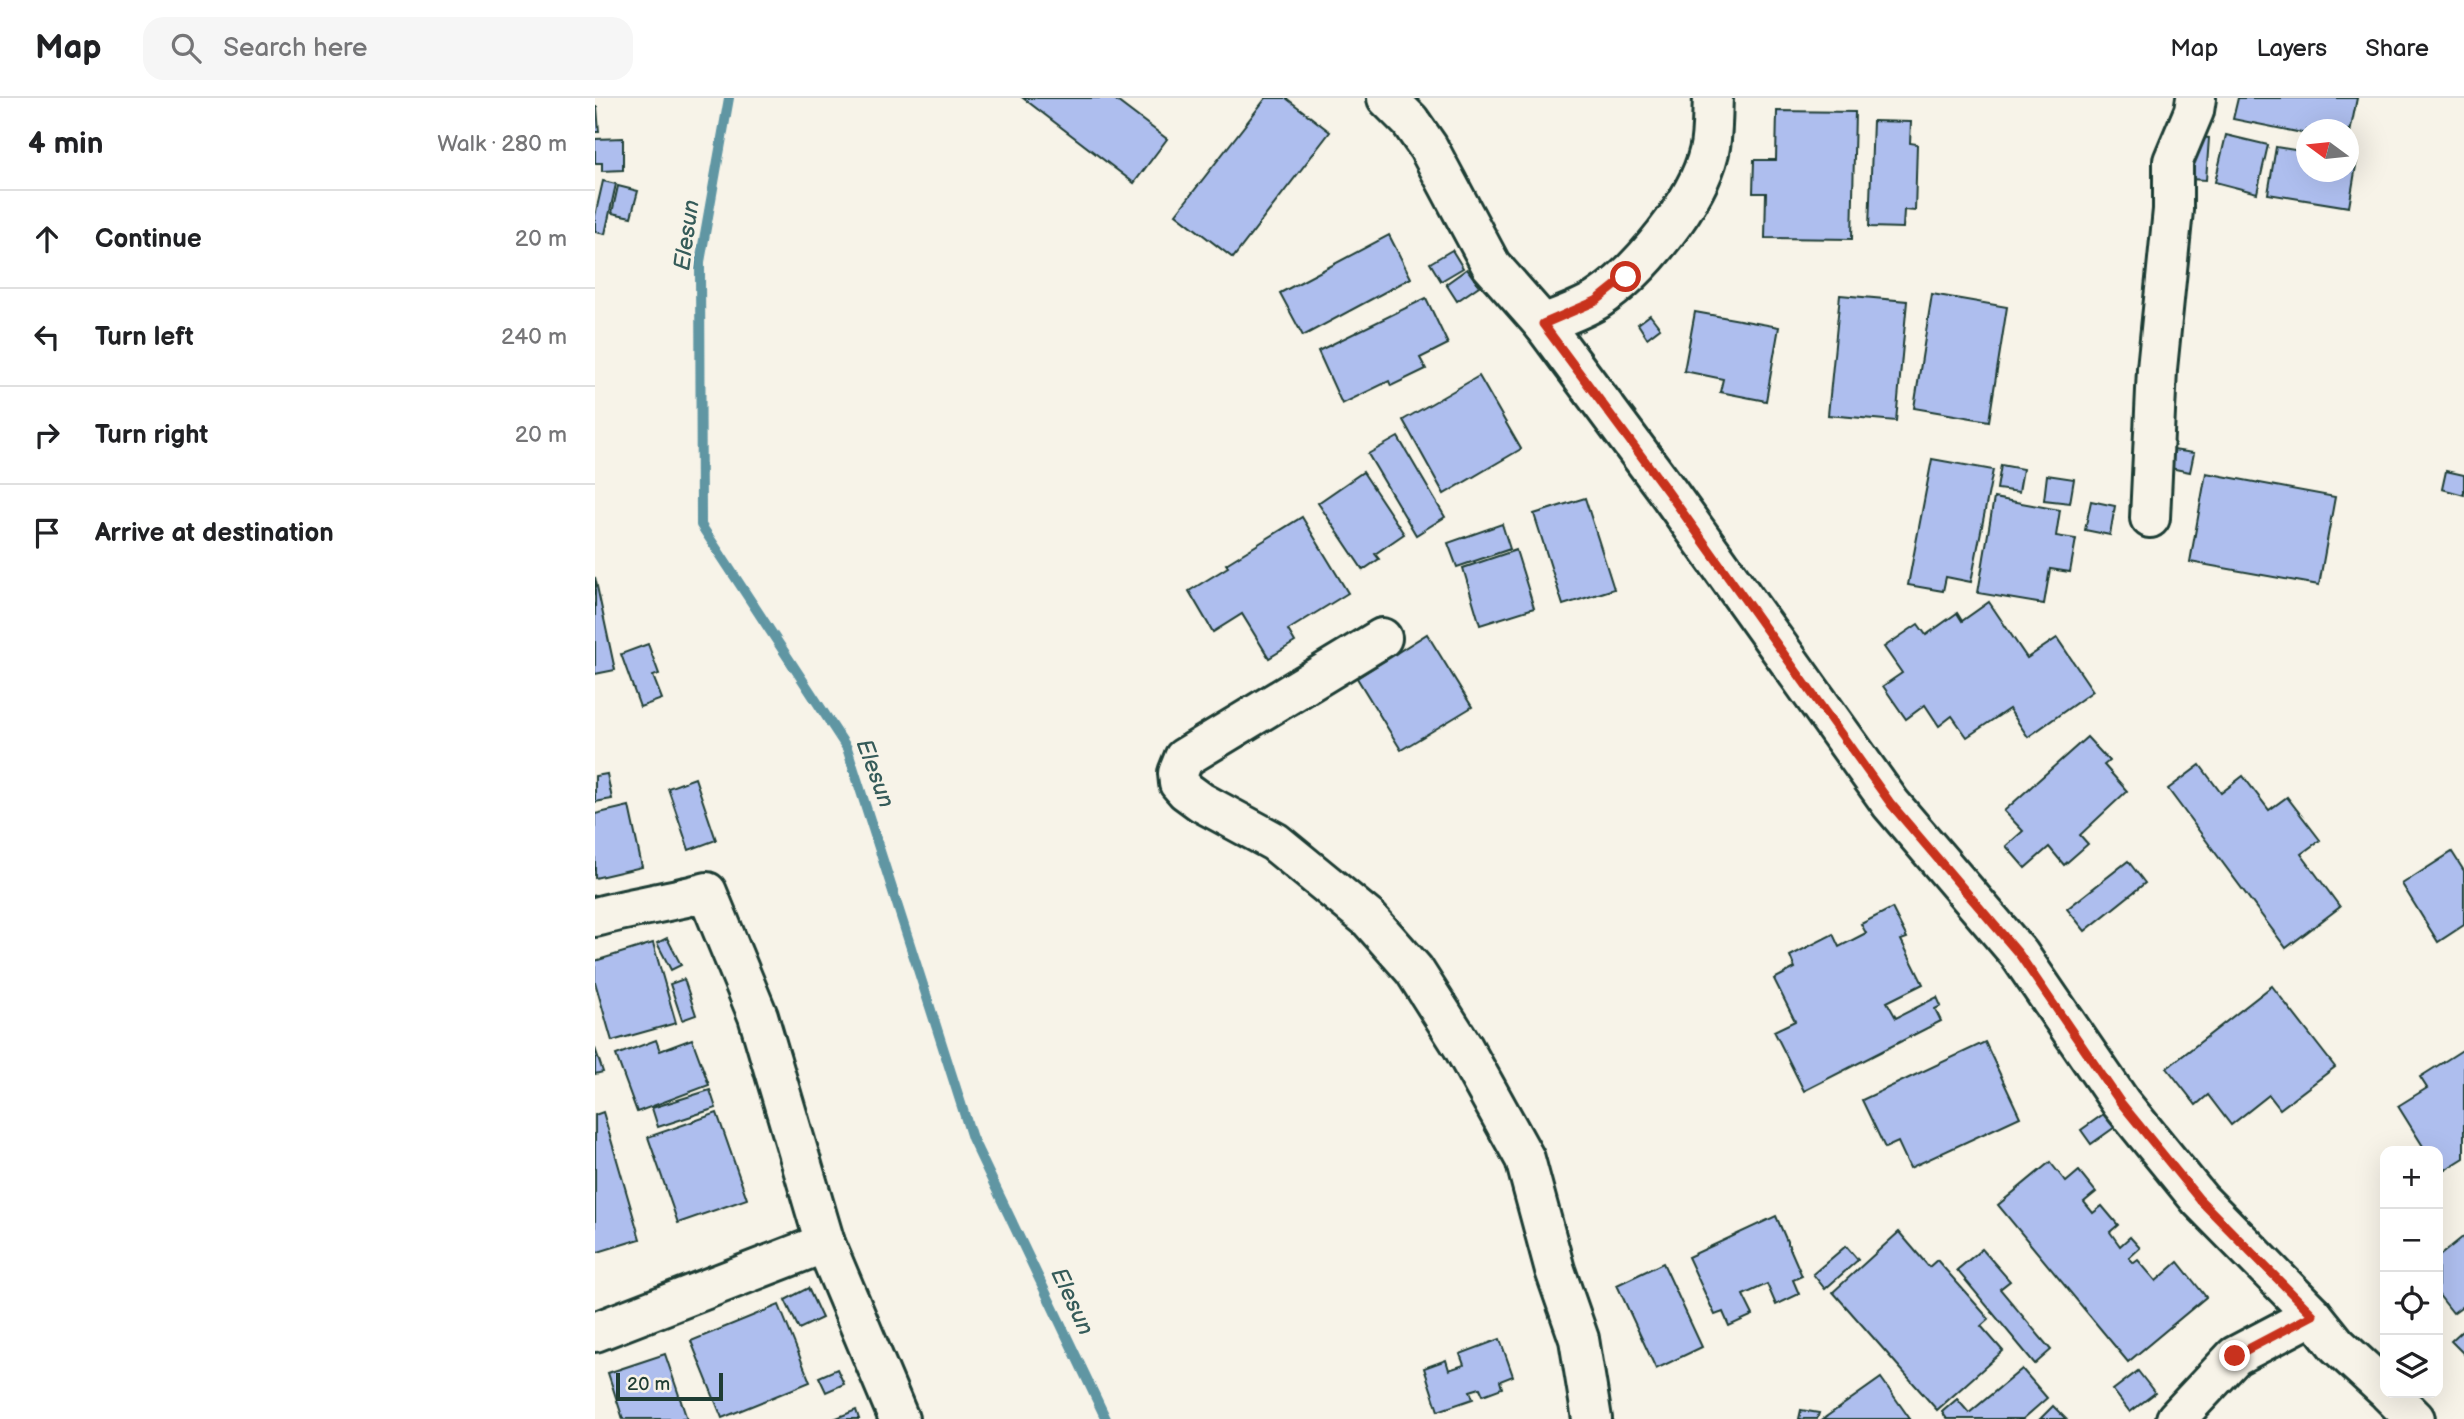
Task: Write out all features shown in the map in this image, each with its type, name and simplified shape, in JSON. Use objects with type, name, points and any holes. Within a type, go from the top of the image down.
[{"type":"street","points":[[1387,98],[1411,121],[1428,147],[1491,265],[1543,324],[1668,492],[1891,804],[2019,954],[2121,1103],[2200,1200],[2313,1315],[2337,1345],[2380,1385]]},
{"type":"street","points":[[1543,324],[1596,301],[1626,277],[1662,236],[1696,190],[1710,150],[1713,98]]},
{"type":"street","points":[[2150,518],[2157,369],[2173,210],[2173,161],[2194,111],[2196,98]]},
{"type":"street","points":[[1382,638],[1184,758],[1178,773],[1179,783],[1201,802],[1275,842],[1369,919],[1414,970],[1463,1047],[1525,1159],[1555,1270],[1579,1339],[1591,1419]]},
{"type":"street","points":[[595,917],[707,892],[758,1016],[825,1243],[899,1419]]},
{"type":"street","points":[[595,1332],[825,1243]]},
{"type":"street","points":[[2176,1419],[2235,1356],[2313,1315]]},
{"type":"street","points":[[2394,1398],[2415,1419]]},
{"type":"building","points":[[1023,98],[1113,98],[1167,139],[1134,183]]},
{"type":"building","points":[[1266,98],[1286,98],[1330,132],[1233,258],[1176,214]]},
{"type":"building","points":[[2238,98],[2357,98],[2353,119],[2296,119],[2296,132],[2233,119]]},
{"type":"building","points":[[597,107],[599,132],[595,132]]},
{"type":"building","points":[[1777,111],[1855,112],[1852,239],[1765,238],[1766,193],[1753,193],[1754,160],[1776,160]]},
{"type":"building","points":[[1873,121],[1911,122],[1910,143],[1917,144],[1915,211],[1904,210],[1903,228],[1869,227]]},
{"type":"building","points":[[2226,135],[2268,145],[2257,193],[2215,182]]},
{"type":"building","points":[[2192,136],[2209,138],[2206,180],[2189,179]]},
{"type":"building","points":[[623,138],[623,170],[602,171],[602,163],[595,163],[595,139]]},
{"type":"building","points":[[2276,147],[2296,150],[2296,182],[2353,182],[2349,207],[2268,194]]},
{"type":"building","points":[[603,181],[616,184],[605,234],[595,232],[595,216]]},
{"type":"building","points":[[618,186],[638,191],[631,217],[612,213]]},
{"type":"building","points":[[1389,235],[1411,278],[1303,336],[1280,293]]},
{"type":"building","points":[[1452,250],[1463,268],[1441,281],[1430,263]]},
{"type":"building","points":[[1467,269],[1479,286],[1457,301],[1446,284]]},
{"type":"building","points":[[1932,294],[2007,307],[1989,421],[1914,408]]},
{"type":"building","points":[[1840,295],[1907,301],[1896,421],[1828,415]]},
{"type":"building","points":[[1426,298],[1448,344],[1420,358],[1426,369],[1391,386],[1389,381],[1342,404],[1318,351]]},
{"type":"building","points":[[1695,312],[1779,327],[1766,401],[1720,392],[1723,379],[1684,371]]},
{"type":"building","points":[[1650,315],[1660,328],[1647,338],[1638,324]]},
{"type":"building","points":[[1479,376],[1521,449],[1444,494],[1403,420]]},
{"type":"building","points":[[1398,437],[1445,517],[1416,535],[1368,454]]},
{"type":"building","points":[[2173,450],[2194,453],[2190,472],[2170,468]]},
{"type":"building","points":[[1932,459],[1993,470],[1971,582],[1946,577],[1943,591],[1908,585]]},
{"type":"building","points":[[2001,465],[2023,469],[2019,492],[1997,489]]},
{"type":"building","points":[[2446,471],[2464,475],[2464,495],[2442,489]]},
{"type":"building","points":[[1363,472],[1404,534],[1375,554],[1379,559],[1363,570],[1318,503]]},
{"type":"building","points":[[2206,473],[2335,497],[2319,585],[2190,562]]},
{"type":"building","points":[[2047,475],[2074,479],[2070,503],[2044,500]]},
{"type":"building","points":[[1585,498],[1614,589],[1563,605],[1534,514]]},
{"type":"building","points":[[1994,498],[2060,510],[2056,536],[2076,539],[2070,572],[2050,569],[2044,604],[1978,593]]},
{"type":"building","points":[[2091,501],[2115,506],[2110,535],[2085,530]]},
{"type":"building","points":[[1302,517],[1348,593],[1288,630],[1295,642],[1269,658],[1242,614],[1213,632],[1189,591],[1228,567],[1226,564]]},
{"type":"building","points":[[1502,524],[1510,549],[1457,567],[1448,543]]},
{"type":"building","points":[[1516,550],[1534,608],[1480,625],[1463,568]]},
{"type":"building","points":[[595,577],[615,670],[595,674]]},
{"type":"building","points":[[1989,602],[2027,658],[2057,638],[2093,691],[2028,737],[2009,709],[1967,737],[1952,716],[1939,726],[1925,705],[1906,719],[1883,686],[1902,673],[1884,647],[1918,624],[1926,635],[1957,613],[1962,621]]},
{"type":"building","points":[[1427,634],[1472,707],[1401,750],[1357,678]]},
{"type":"building","points":[[648,644],[659,674],[653,676],[662,699],[640,707],[621,654]]},
{"type":"building","points":[[2087,737],[2109,761],[2104,765],[2127,791],[2080,835],[2088,844],[2064,865],[2049,847],[2025,868],[2006,846],[2023,831],[2004,811]]},
{"type":"building","points":[[2200,765],[2221,793],[2243,776],[2269,810],[2287,797],[2320,840],[2301,854],[2340,907],[2286,948],[2168,789]]},
{"type":"building","points":[[607,774],[612,799],[595,802],[595,776]]},
{"type":"building","points":[[695,778],[716,840],[689,850],[668,788]]},
{"type":"building","points":[[629,806],[642,867],[595,878],[595,814]]},
{"type":"building","points":[[2452,852],[2464,871],[2464,925],[2438,942],[2402,884]]},
{"type":"building","points":[[2128,861],[2145,883],[2085,931],[2067,909]]},
{"type":"building","points":[[1892,908],[1907,938],[1901,940],[1923,984],[1887,1002],[1896,1018],[1937,997],[1941,1006],[1935,1009],[1941,1021],[1804,1091],[1774,1031],[1795,1021],[1774,979],[1795,968],[1790,956],[1833,934],[1839,947],[1866,933],[1861,924]]},
{"type":"building","points":[[667,938],[681,965],[671,970],[657,943]]},
{"type":"building","points":[[653,943],[676,1023],[612,1041],[595,982],[595,961]]},
{"type":"building","points":[[684,979],[696,1015],[682,1020],[670,984]]},
{"type":"building","points":[[2272,986],[2335,1067],[2280,1109],[2269,1095],[2231,1125],[2208,1095],[2196,1105],[2167,1068]]},
{"type":"building","points":[[692,1039],[709,1085],[637,1112],[616,1055],[656,1040],[660,1051]]},
{"type":"building","points":[[1985,1042],[2020,1117],[1910,1168],[1898,1142],[1885,1148],[1862,1100]]},
{"type":"building","points":[[595,1048],[603,1072],[595,1074]]},
{"type":"building","points":[[2464,1049],[2464,1158],[2443,1171],[2443,1146],[2423,1146],[2398,1106],[2427,1088],[2420,1077]]},
{"type":"building","points":[[710,1090],[716,1108],[658,1127],[652,1108]]},
{"type":"building","points":[[603,1112],[640,1239],[595,1253],[595,1115]]},
{"type":"building","points":[[717,1113],[747,1199],[678,1223],[648,1137]]},
{"type":"building","points":[[2105,1113],[2115,1127],[2091,1144],[2081,1130]]},
{"type":"building","points":[[2050,1162],[2066,1182],[2079,1171],[2096,1192],[2084,1202],[2093,1213],[2102,1206],[2118,1225],[2110,1232],[2120,1246],[2130,1237],[2140,1248],[2129,1258],[2134,1263],[2138,1260],[2156,1281],[2178,1262],[2206,1297],[2128,1362],[1998,1205]]},
{"type":"building","points":[[1776,1216],[1802,1276],[1793,1280],[1799,1294],[1776,1305],[1767,1284],[1743,1295],[1753,1315],[1729,1326],[1723,1312],[1715,1315],[1688,1257]]},
{"type":"building","points":[[1899,1232],[1929,1267],[1937,1260],[1989,1319],[1981,1326],[2003,1351],[1937,1410],[1833,1292]]},
{"type":"building","points":[[2464,1236],[2464,1305],[2453,1313],[2443,1300],[2443,1253]]},
{"type":"building","points":[[1846,1246],[1858,1260],[1825,1289],[1813,1274]]},
{"type":"building","points":[[1982,1249],[2010,1281],[2000,1289],[2051,1350],[2035,1364],[1957,1270]]},
{"type":"building","points":[[1663,1263],[1702,1347],[1656,1369],[1617,1285]]},
{"type":"building","points":[[808,1288],[822,1318],[799,1329],[785,1300]]},
{"type":"building","points":[[779,1305],[810,1382],[722,1418],[691,1341]]},
{"type":"building","points":[[2464,1329],[2464,1354],[2451,1341]]},
{"type":"building","points":[[1500,1339],[1513,1376],[1500,1381],[1502,1388],[1483,1395],[1480,1388],[1470,1391],[1473,1399],[1438,1411],[1424,1368],[1446,1360],[1449,1370],[1464,1365],[1460,1354]]},
{"type":"building","points":[[665,1354],[687,1419],[623,1419],[608,1373]]},
{"type":"building","points":[[837,1369],[844,1384],[826,1392],[819,1377]]},
{"type":"building","points":[[2022,1369],[2047,1398],[2023,1419],[1947,1419],[1942,1412],[1957,1399],[1969,1413]]},
{"type":"building","points":[[2138,1371],[2155,1393],[2130,1412],[2113,1390]]},
{"type":"building","points":[[1881,1378],[1910,1419],[1823,1419]]},
{"type":"building","points":[[2053,1406],[2066,1419],[2040,1419]]},
{"type":"building","points":[[856,1410],[859,1419],[834,1419]]},
{"type":"building","points":[[1801,1410],[1819,1413],[1817,1419],[1799,1419]]},
{"type":"waterway","name":"Elesun","points":[[729,98],[700,262],[701,525],[847,748],[972,1138],[1106,1419]]},
{"type":"route","points":[[1626,277],[1596,301],[1543,324],[1668,492],[1891,804],[2019,954],[2121,1103],[2200,1200],[2313,1315],[2235,1356]]}]
